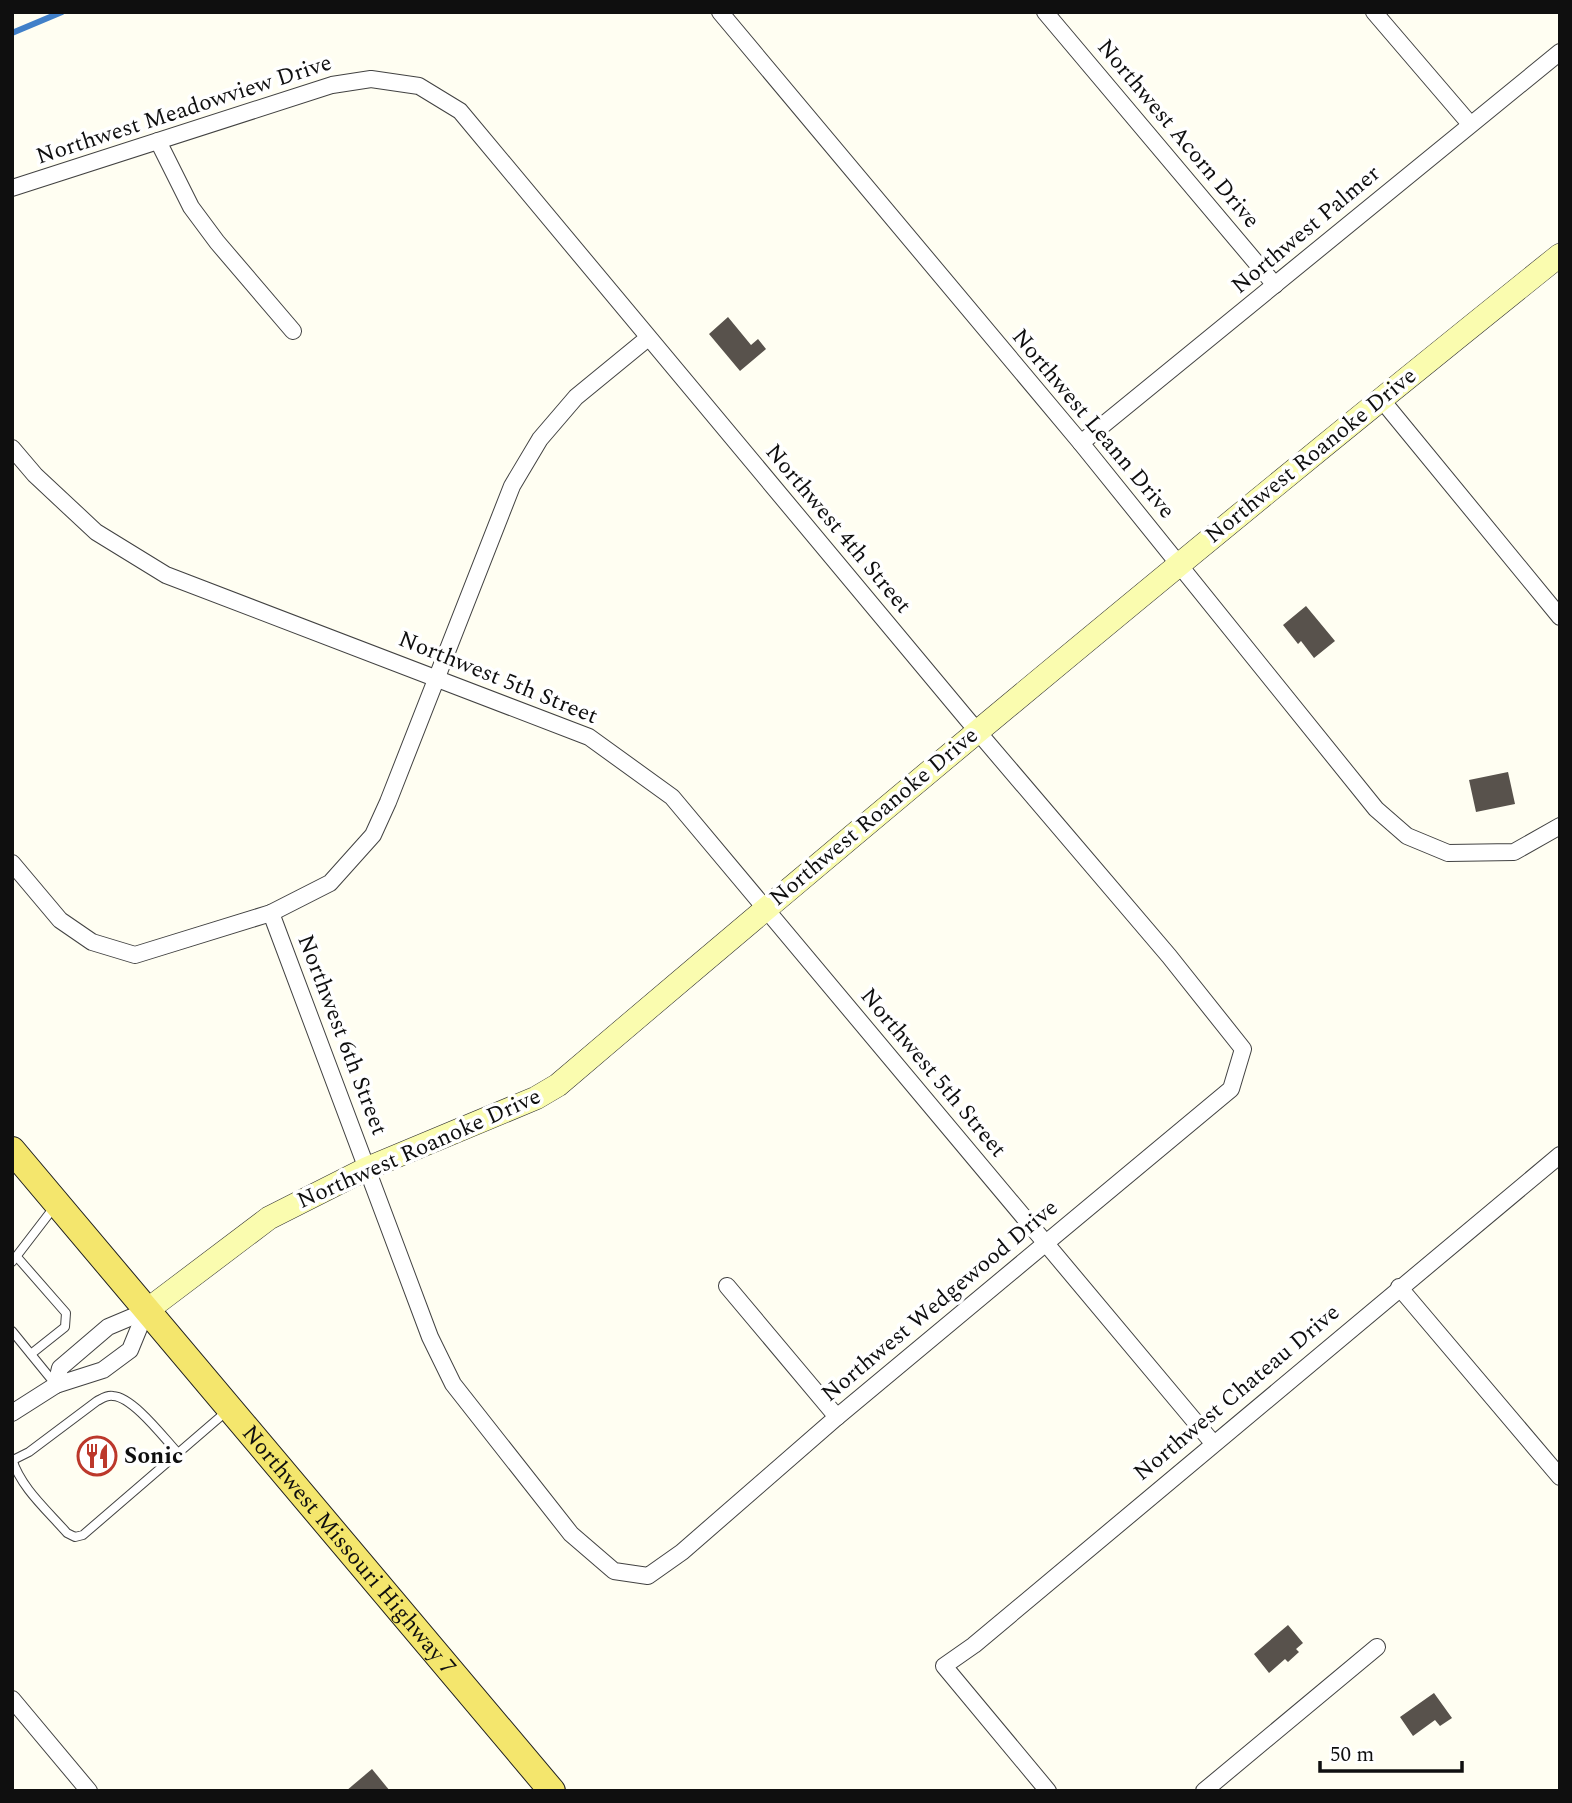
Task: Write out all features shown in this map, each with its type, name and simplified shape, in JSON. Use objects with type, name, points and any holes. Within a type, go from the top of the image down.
[{"type":"main road","name":"Northwest Missouri Highway 7","points":[[12,1150],[552,1791]]},
{"type":"street","name":"Northwest Leann Drive","points":[[720,12],[1081,443],[1377,808],[1407,836],[1448,853],[1514,852],[1560,826]]},
{"type":"street","name":"Northwest Acorn Drive","points":[[1045,12],[1275,285]]},
{"type":"street","points":[[1374,12],[1470,124]]},
{"type":"street","name":"Northwest Palmer","points":[[1081,443],[1560,52]]},
{"type":"street","name":"Northwest Meadowview Drive","points":[[12,188],[331,85],[371,79]]},
{"type":"street","name":"Northwest 4th Street","points":[[371,79],[419,86],[460,111],[978,731],[1170,956],[1243,1049]]},
{"type":"street","points":[[158,141],[191,207],[217,242],[293,331]]},
{"type":"street","name":"Northwest Roanoke Drive","points":[[146,1311],[269,1218],[368,1168],[536,1098],[558,1085],[765,908],[1179,563],[1560,255]]},
{"type":"street","points":[[271,913],[330,883],[373,835],[512,486],[540,439],[576,397],[648,338]]},
{"type":"street","points":[[1381,399],[1560,617]]},
{"type":"street","name":"Northwest 5th Street","points":[[12,448],[35,475],[96,532],[166,575],[589,737],[630,764],[672,797],[1213,1443]]},
{"type":"street","name":"Northwest 6th Street","points":[[12,863],[60,920],[92,942],[135,955],[271,913],[430,1337],[453,1384],[571,1534],[614,1571],[648,1576]]},
{"type":"street","name":"Northwest Wedgewood Drive","points":[[648,1576],[682,1552],[837,1417],[1231,1089],[1243,1049]]},
{"type":"street","name":"Northwest Chateau Drive","points":[[1048,1791],[944,1666],[974,1645],[1560,1155]]},
{"type":"street","points":[[727,1286],[837,1417]]},
{"type":"street","points":[[1399,1287],[1560,1477]]},
{"type":"street","points":[[57,1385],[60,1368],[108,1327],[146,1311]]},
{"type":"street","points":[[12,1413],[57,1385],[103,1370],[130,1350],[146,1311]]},
{"type":"street","points":[[1204,1791],[1377,1647]]},
{"type":"street","points":[[12,1699],[89,1791]]},
{"type":"lane","points":[[31,1354],[65,1327],[66,1313],[15,1260],[57,1203]]},
{"type":"lane","points":[[12,1331],[57,1385]]},
{"type":"lane","points":[[178,1453],[135,1408],[117,1396],[108,1395],[29,1452],[13,1460],[23,1483],[66,1533],[75,1537],[83,1535],[230,1409]]},
{"type":"building","points":[[728,317],[751,345],[758,339],[766,349],[740,371],[709,334]]},
{"type":"building","points":[[1306,606],[1335,641],[1314,658],[1301,641],[1298,644],[1283,625]]},
{"type":"building","points":[[1508,772],[1515,804],[1476,812],[1469,780]]},
{"type":"building","points":[[1288,1625],[1303,1643],[1296,1649],[1299,1652],[1288,1662],[1285,1659],[1269,1673],[1254,1654]]},
{"type":"building","points":[[1434,1693],[1452,1718],[1440,1726],[1435,1720],[1413,1736],[1400,1717]]},
{"type":"building","points":[[372,1769],[390,1791],[346,1791]]},
{"type":"waterway","points":[[12,33],[62,12]]},
{"type":"place","name":"Sonic","points":[[97,1456]]}]
